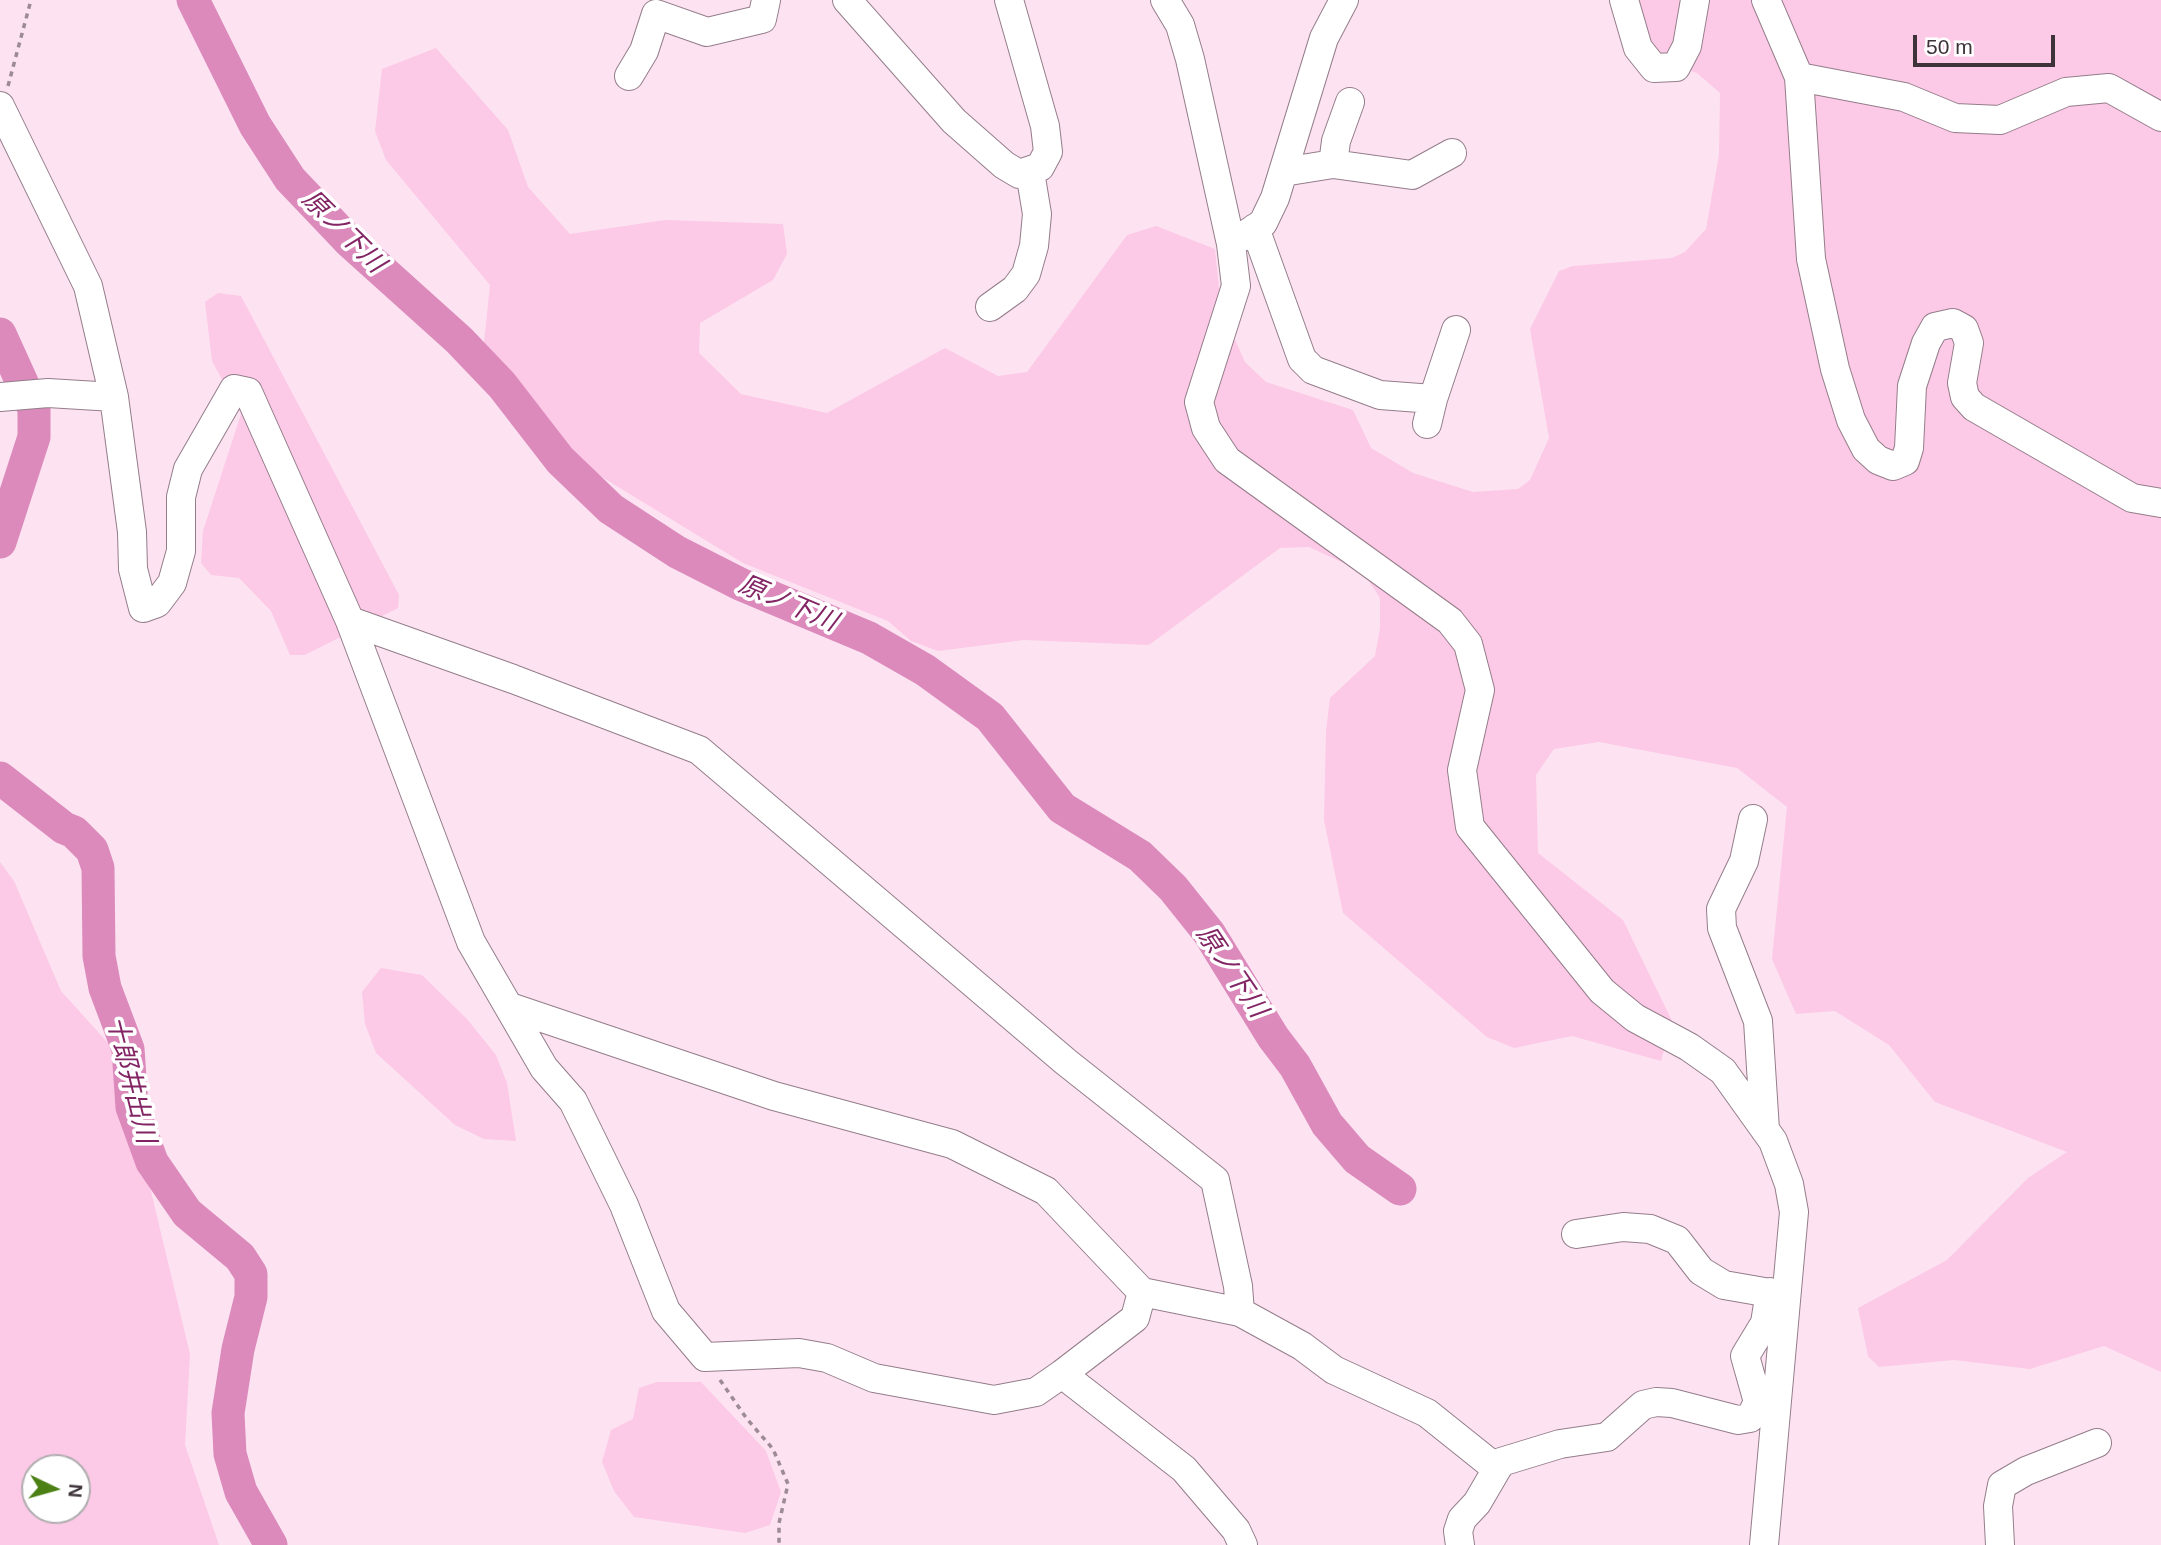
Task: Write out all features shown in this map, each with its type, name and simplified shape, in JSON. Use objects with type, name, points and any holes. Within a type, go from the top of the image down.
[{"type":"street","points":[[629,76],[644,51],[656,14],[706,32],[762,19],[766,0]]},
{"type":"street","points":[[847,0],[954,121],[1004,165],[1019,174],[1040,167],[1048,152],[1045,126],[1009,0]]},
{"type":"street","points":[[1165,0],[1180,25],[1190,59],[1231,244],[1236,286],[1199,402],[1206,428],[1227,460],[1450,621],[1468,645],[1480,690],[1462,770],[1470,827],[1602,991],[1634,1018],[1689,1047],[1723,1071],[1773,1141],[1789,1184],[1794,1212],[1764,1545]]},
{"type":"street","points":[[1231,244],[1263,223],[1283,172],[1324,38],[1343,0]]},
{"type":"street","points":[[1623,0],[1637,48],[1654,68],[1676,67],[1687,46],[1695,0]]},
{"type":"street","points":[[1766,0],[1799,77],[1811,258],[1835,369],[1851,420],[1866,449],[1878,460],[1893,466],[1905,461],[1909,449],[1912,386],[1926,343],[1935,327],[1953,323],[1964,329],[1969,343],[1962,383],[1965,397],[1974,407],[2132,498],[2161,503]]},
{"type":"street","points":[[1799,77],[1904,97],[1955,118],[2000,120],[2066,92],[2109,88],[2161,117]]},
{"type":"street","points":[[1334,164],[1336,141],[1350,102]]},
{"type":"street","points":[[1,107],[88,286],[114,397],[132,532],[133,569],[143,608],[157,603],[172,583],[181,551],[181,497],[188,469],[234,389],[248,392],[350,621],[466,930],[544,1068],[573,1101],[624,1205],[666,1311],[705,1357],[799,1353],[827,1359],[874,1378],[994,1400],[1036,1392],[1062,1374],[1135,1318],[1142,1292]]},
{"type":"street","points":[[1283,172],[1334,164],[1412,175],[1452,153]]},
{"type":"street","points":[[990,307],[1015,289],[1026,274],[1034,246],[1037,214],[1030,172]]},
{"type":"street","points":[[1255,228],[1302,359],[1313,370],[1430,412],[1456,330]]},
{"type":"street","points":[[0,397],[48,393],[114,397]]},
{"type":"street","points":[[350,621],[699,750],[1066,1062],[1215,1180],[1238,1286],[1240,1312]]},
{"type":"street","points":[[1753,819],[1744,861],[1721,909],[1721,928],[1758,1021],[1765,1130]]},
{"type":"street","points":[[510,1007],[774,1096],[952,1144],[1046,1191],[1142,1292],[1240,1312],[1301,1346],[1335,1370],[1427,1413],[1497,1469]]},
{"type":"street","points":[[1576,1234],[1623,1227],[1650,1229],[1676,1240],[1701,1271],[1724,1285],[1770,1293]]},
{"type":"street","points":[[1460,1545],[1458,1531],[1462,1519],[1477,1503],[1502,1462],[1560,1444],[1607,1437],[1643,1405],[1656,1402],[1672,1403],[1738,1420],[1749,1418],[1758,1402],[1745,1356],[1765,1323],[1770,1293],[1788,1264]]},
{"type":"street","points":[[1062,1374],[1184,1469],[1236,1530],[1243,1545]]},
{"type":"street","points":[[2000,1545],[1998,1506],[2002,1485],[2026,1471],[2097,1443]]},
{"type":"path","points":[[1,107],[31,0]]},
{"type":"path","points":[[705,1357],[747,1419],[773,1449],[788,1484],[779,1523],[779,1545]]},
{"type":"shaded area","points":[[1619,0],[2161,0],[2161,1372],[2104,1346],[2030,1369],[1954,1360],[1879,1367],[1868,1356],[1858,1308],[1947,1260],[2028,1178],[2067,1152],[1935,1102],[1889,1045],[1835,1011],[1796,1014],[1772,959],[1787,807],[1737,768],[1599,742],[1554,749],[1536,775],[1538,853],[1623,920],[1672,1021],[1661,1061],[1572,1036],[1514,1048],[1487,1037],[1343,913],[1324,820],[1326,731],[1330,698],[1375,656],[1380,628],[1380,598],[1363,572],[1309,547],[1280,548],[1149,645],[1024,640],[938,651],[911,641],[888,621],[743,563],[546,443],[484,343],[490,285],[386,160],[375,131],[382,69],[436,48],[508,130],[528,187],[570,234],[665,220],[783,224],[787,254],[773,280],[700,323],[699,353],[741,394],[827,413],[945,348],[998,376],[1027,372],[1127,235],[1156,226],[1215,249],[1221,309],[1245,362],[1266,382],[1353,410],[1371,448],[1413,473],[1473,492],[1518,489],[1530,480],[1549,438],[1530,329],[1559,271],[1573,266],[1672,258],[1685,252],[1706,229],[1719,155],[1720,93],[1697,73],[1642,54],[1618,33]]},
{"type":"shaded area","points":[[218,293],[241,296],[399,595],[398,608],[305,655],[290,655],[271,611],[239,578],[211,575],[201,563],[203,531],[241,414],[212,361],[205,302]]},
{"type":"shaded area","points":[[0,862],[14,881],[61,991],[118,1054],[190,1354],[185,1445],[219,1545],[0,1545]]},
{"type":"shaded area","points":[[381,968],[422,975],[467,1019],[496,1055],[507,1083],[516,1141],[484,1139],[455,1125],[376,1053],[365,1024],[362,992]]},
{"type":"shaded area","points":[[657,1382],[701,1382],[766,1451],[781,1492],[770,1525],[745,1533],[634,1517],[614,1491],[602,1462],[611,1430],[633,1419],[639,1388]]},
{"type":"waterway","name":"原ノ下川","points":[[193,0],[255,125],[290,179],[349,241],[459,340],[502,385],[560,460],[611,509],[677,552],[740,584],[869,638],[925,670],[990,717],[1062,808],[1140,856],[1173,888],[1209,933],[1273,1037],[1295,1066],[1327,1124],[1357,1159],[1400,1189]]},
{"type":"waterway","name":"十郎井出川","points":[[0,334],[34,409],[34,437],[0,542]]},
{"type":"waterway","name":"十郎井出川","points":[[0,778],[64,828],[74,832],[92,850],[98,868],[99,956],[105,988],[128,1049],[132,1107],[152,1162],[187,1213],[240,1257],[251,1274],[251,1297],[238,1349],[228,1413],[230,1454],[241,1492],[271,1545]]}]
